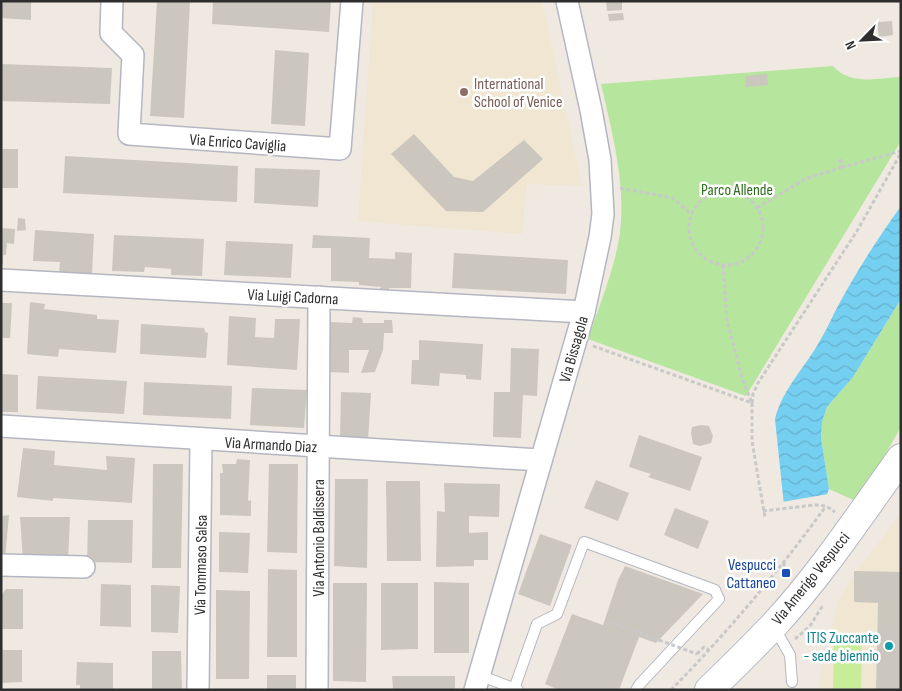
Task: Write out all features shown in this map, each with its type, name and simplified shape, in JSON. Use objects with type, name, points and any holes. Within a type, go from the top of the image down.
[{"type":"main road","name":"Via Amerigo Vespucci","points":[[709,690],[779,631],[901,458]]},
{"type":"street","name":"Via Enrico Caviglia","points":[[112,1],[111,32],[133,54],[129,134],[340,149],[352,1]]},
{"type":"street","name":"Via Bissagola","points":[[477,683],[584,312],[600,237],[603,214],[602,185],[591,110],[567,1]]},
{"type":"street","name":"Via Luigi Cadorna","points":[[1,280],[584,312]]},
{"type":"street","name":"Via Antonio Baldissera","points":[[317,690],[319,297]]},
{"type":"street","name":"Via Armando Diaz","points":[[1,426],[540,460]]},
{"type":"street","name":"Via Tommaso Salsa","points":[[198,690],[201,440]]},
{"type":"street","points":[[1,565],[84,567]]},
{"type":"lane","points":[[477,683],[516,689],[537,624],[557,614],[584,542],[715,590],[719,599],[638,685],[636,690]]},
{"type":"lane","points":[[779,631],[790,655],[792,682]]},
{"type":"path","points":[[757,208],[805,179],[840,168],[840,158],[843,167],[901,152]]},
{"type":"path","points":[[765,518],[752,441],[753,394],[758,383],[853,237],[901,152]]},
{"type":"path","points":[[602,185],[673,198],[691,214]]},
{"type":"path","points":[[728,190],[740,193],[750,199],[757,208],[762,219],[763,230],[755,252],[746,260],[735,264],[723,265],[712,263],[702,257],[694,248],[688,226],[691,214],[697,204],[706,196],[728,190]]},
{"type":"path","points":[[723,265],[727,320],[742,378],[752,403]]},
{"type":"path","points":[[576,340],[752,403]]},
{"type":"path","points":[[763,510],[815,505],[826,506],[832,510]]},
{"type":"path","points":[[671,690],[709,650],[778,570],[826,506]]},
{"type":"path","points":[[779,631],[810,626],[819,614],[825,601]]},
{"type":"path","points":[[609,621],[697,654],[704,647],[709,650]]},
{"type":"shaded area","name":"International School of Venice","points":[[373,1],[542,1],[582,186],[527,184],[522,234],[358,221]]},
{"type":"shaded area","points":[[901,513],[901,690],[817,690],[837,603],[855,574]]},
{"type":"green space","name":"Parco Allende","points":[[833,66],[840,72],[856,79],[901,77],[901,141],[746,396],[588,339],[615,258],[621,214],[620,176],[601,84]]},
{"type":"green space","points":[[901,299],[901,427],[858,502],[829,489],[821,438],[822,422],[827,407],[853,377]]},
{"type":"green space","points":[[834,635],[862,636],[861,690],[833,690]]},
{"type":"water","points":[[901,206],[901,299],[853,377],[827,407],[822,422],[821,438],[829,489],[827,494],[835,525],[772,690],[788,583],[788,544],[775,419],[789,387],[816,348],[845,293]]},
{"type":"pier","points":[[828,494],[835,525],[836,573],[834,605],[817,690],[769,690],[785,582],[782,502]]},
{"type":"building","points":[[1,1],[31,1],[31,20],[1,18]]},
{"type":"building","points":[[157,1],[190,1],[184,118],[150,116]]},
{"type":"building","points":[[213,1],[331,1],[329,32],[212,24]]},
{"type":"building","points":[[606,1],[622,1],[622,10],[607,11]]},
{"type":"building","points":[[623,13],[624,20],[609,21],[608,14]]},
{"type":"building","points":[[892,21],[893,35],[879,37],[877,22]]},
{"type":"building","points":[[275,50],[309,53],[305,126],[271,124]]},
{"type":"building","points":[[1,64],[112,68],[110,104],[1,101]]},
{"type":"building","points":[[767,74],[768,85],[746,87],[745,76]]},
{"type":"building","points":[[414,134],[454,177],[473,181],[524,140],[543,159],[483,212],[446,211],[391,154]]},
{"type":"building","points":[[1,149],[18,149],[18,188],[1,188]]},
{"type":"building","points":[[65,156],[238,166],[237,202],[63,193]]},
{"type":"building","points":[[255,168],[320,170],[318,207],[254,203]]},
{"type":"building","points":[[18,218],[25,219],[26,230],[17,231]]},
{"type":"building","points":[[1,228],[15,229],[14,244],[7,243],[6,255],[3,255],[3,264],[1,264]]},
{"type":"building","points":[[35,230],[94,234],[92,275],[59,274],[60,262],[33,261]]},
{"type":"building","points":[[114,235],[204,239],[202,276],[171,275],[171,269],[145,267],[144,272],[112,271]]},
{"type":"building","points":[[313,235],[370,238],[369,258],[395,259],[395,252],[412,253],[411,288],[389,288],[389,291],[379,290],[381,287],[359,285],[359,282],[331,281],[331,248],[312,248]]},
{"type":"building","points":[[226,241],[293,244],[291,278],[224,275]]},
{"type":"building","points":[[454,253],[568,260],[566,294],[452,288]]},
{"type":"building","points":[[30,302],[45,304],[44,309],[97,315],[97,319],[119,320],[116,353],[59,349],[58,357],[27,354]]},
{"type":"building","points":[[1,303],[12,303],[10,338],[1,338]]},
{"type":"building","points":[[229,316],[256,318],[255,337],[274,338],[275,319],[300,319],[297,370],[227,365]]},
{"type":"building","points":[[353,317],[362,318],[363,323],[384,323],[384,320],[392,320],[393,333],[384,333],[383,350],[375,372],[361,373],[369,350],[349,350],[349,373],[330,372],[330,322],[352,323]]},
{"type":"building","points":[[141,324],[204,328],[205,332],[208,333],[206,358],[140,354]]},
{"type":"building","points":[[419,340],[483,344],[481,380],[466,379],[466,375],[440,373],[439,386],[411,384],[412,360],[419,360]]},
{"type":"building","points":[[511,348],[539,349],[537,396],[523,395],[521,438],[493,437],[494,392],[510,392]]},
{"type":"building","points":[[1,374],[18,375],[18,412],[1,412]]},
{"type":"building","points":[[38,376],[127,381],[124,414],[36,409]]},
{"type":"building","points":[[144,382],[232,386],[231,419],[143,415]]},
{"type":"building","points":[[252,388],[307,390],[304,428],[250,425]]},
{"type":"building","points":[[341,392],[371,393],[368,441],[340,439]]},
{"type":"building","points":[[709,426],[713,436],[711,443],[700,446],[693,444],[691,433],[692,427]]},
{"type":"building","points":[[639,435],[702,457],[690,491],[648,477],[651,474],[629,467]]},
{"type":"building","points":[[23,448],[55,451],[54,465],[107,470],[106,456],[135,458],[132,503],[53,498],[53,501],[17,497]]},
{"type":"building","points":[[237,459],[250,460],[248,501],[251,500],[251,516],[220,515],[220,473],[223,473],[222,464],[236,464]]},
{"type":"building","points":[[153,464],[183,464],[181,568],[152,568]]},
{"type":"building","points":[[269,464],[298,464],[297,553],[267,552]]},
{"type":"building","points":[[335,479],[368,479],[367,568],[334,566]]},
{"type":"building","points":[[596,480],[629,493],[618,521],[584,508]]},
{"type":"building","points":[[386,481],[420,481],[421,561],[387,561]]},
{"type":"building","points":[[444,483],[500,484],[499,517],[469,516],[469,533],[488,532],[488,560],[474,560],[474,566],[436,567],[437,511],[445,512]]},
{"type":"building","points":[[675,508],[709,521],[698,549],[664,535]]},
{"type":"building","points":[[9,515],[5,559],[1,559],[1,516]]},
{"type":"building","points":[[20,517],[70,517],[68,560],[23,560]]},
{"type":"building","points":[[88,520],[133,520],[132,563],[87,562]]},
{"type":"building","points":[[219,532],[250,533],[248,573],[219,572]]},
{"type":"building","points":[[540,534],[572,545],[550,606],[518,594]]},
{"type":"building","points":[[625,566],[703,594],[656,643],[639,637],[619,690],[559,690],[545,684],[572,614],[603,625],[618,580]]},
{"type":"building","points":[[268,569],[297,570],[297,657],[267,657]]},
{"type":"building","name":"ITIS Zuccante - sede biennio","points":[[854,571],[901,572],[901,690],[876,690],[878,603],[854,602]]},
{"type":"building","points":[[434,582],[469,583],[469,653],[434,653]]},
{"type":"building","points":[[333,583],[367,583],[366,682],[333,681]]},
{"type":"building","points":[[381,583],[418,583],[418,649],[381,650]]},
{"type":"building","points":[[101,584],[131,585],[131,627],[100,626]]},
{"type":"building","points":[[151,585],[180,586],[178,633],[151,632]]},
{"type":"building","points":[[6,589],[23,589],[23,629],[1,629],[1,598]]},
{"type":"building","points":[[216,590],[250,591],[249,679],[216,679]]},
{"type":"building","points":[[1,650],[22,650],[22,682],[1,683]]},
{"type":"building","points":[[152,651],[181,651],[182,690],[152,690]]},
{"type":"building","points":[[77,662],[113,663],[113,690],[80,690],[80,685],[76,685]]},
{"type":"building","points":[[267,675],[296,675],[296,690],[267,690]]},
{"type":"building","points":[[392,676],[455,676],[455,690],[393,690]]},
{"type":"place","name":"International School of Venice","points":[[464,92]]},
{"type":"place","name":"Vespucci Cattaneo","points":[[786,573]]},
{"type":"place","name":"ITIS Zuccante - sede biennio","points":[[889,646]]}]
